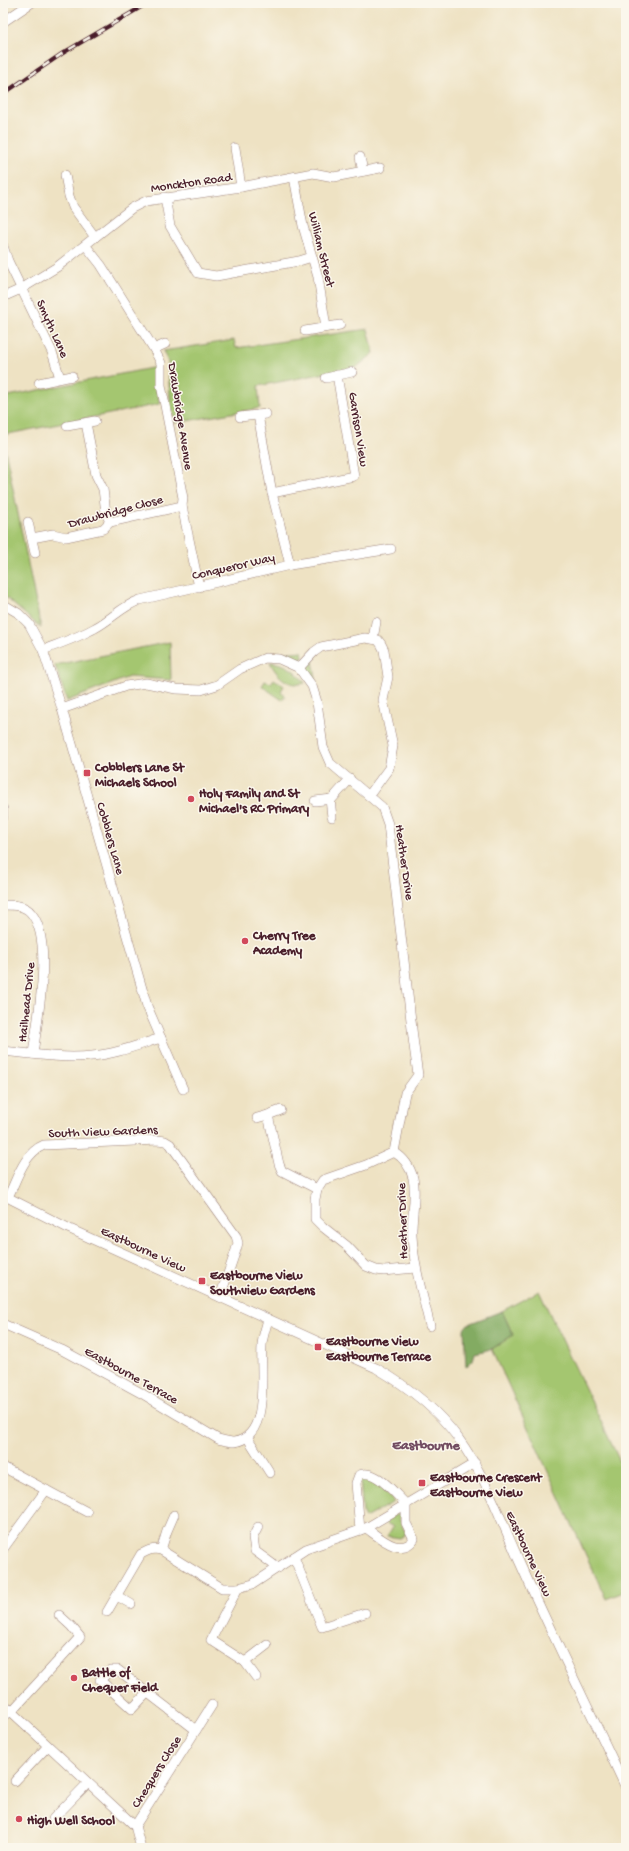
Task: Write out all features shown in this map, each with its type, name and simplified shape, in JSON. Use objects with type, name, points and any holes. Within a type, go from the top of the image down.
[{"type":"street","points":[[3,22],[32,3]]},
{"type":"street","points":[[235,148],[241,187]]},
{"type":"street","points":[[360,157],[363,171]]},
{"type":"street","name":"Monckton Road","points":[[3,297],[21,289],[57,267],[86,246],[94,237],[132,208],[146,201],[241,187],[313,173],[334,177],[380,168]]},
{"type":"street","points":[[65,175],[69,196],[94,237]]},
{"type":"street","name":"William Street","points":[[294,177],[303,226],[318,276],[326,327]]},
{"type":"street","points":[[166,197],[170,226],[198,273],[216,276],[299,261],[312,257]]},
{"type":"street","name":"Smyth Lane","points":[[3,246],[21,289],[52,352],[60,378]]},
{"type":"street","name":"Drawbridge Avenue","points":[[86,246],[101,265],[154,349],[161,363],[161,385],[182,498],[182,506],[199,587]]},
{"type":"street","points":[[305,331],[340,325]]},
{"type":"street","points":[[154,349],[165,344]]},
{"type":"street","points":[[326,378],[352,372]]},
{"type":"street","name":"Garrison View","points":[[272,493],[354,476],[338,375]]},
{"type":"street","name":"Smyth Lane","points":[[38,384],[72,376]]},
{"type":"street","name":"Conqueror Way","points":[[43,650],[76,638],[97,627],[129,603],[290,565],[272,493],[262,415],[240,417]]},
{"type":"street","points":[[67,426],[96,421]]},
{"type":"street","points":[[86,423],[96,475],[103,489],[106,513],[110,522]]},
{"type":"street","name":"Drawbridge Close","points":[[32,538],[53,534],[66,537],[103,529],[110,522],[182,506]]},
{"type":"street","points":[[28,522],[35,553]]},
{"type":"street","points":[[290,565],[316,560],[323,561],[391,549]]},
{"type":"street","name":"Cobblers Lane","points":[[3,604],[18,614],[28,624],[43,650],[62,709],[147,1006],[183,1089]]},
{"type":"street","points":[[372,639],[376,622]]},
{"type":"street","points":[[62,709],[126,686],[146,684],[176,689],[201,690],[217,684],[240,669],[265,658],[278,659],[299,668],[317,649],[365,638],[372,639],[381,644],[384,650],[388,677],[383,700],[393,746],[389,768],[370,794]]},
{"type":"street","name":"Heather Drive","points":[[299,668],[312,686],[317,702],[323,747],[330,763],[370,794],[382,807],[388,824],[418,1070],[416,1079],[405,1093],[394,1152],[403,1157],[412,1177],[414,1207],[411,1228],[416,1268],[430,1326]]},
{"type":"street","points":[[315,801],[330,799],[350,779]]},
{"type":"street","points":[[330,799],[332,818]]},
{"type":"street","points":[[3,809],[3,816]]},
{"type":"street","name":"Hailhead Drive","points":[[3,905],[20,906],[31,912],[41,934],[43,976],[33,1054]]},
{"type":"street","points":[[3,1051],[67,1057],[92,1056],[113,1053],[161,1038]]},
{"type":"street","points":[[258,1118],[281,1110]]},
{"type":"street","points":[[268,1115],[279,1164],[282,1171],[317,1189]]},
{"type":"street","name":"South View Gardens","points":[[5,1196],[28,1156],[37,1147],[44,1145],[158,1140],[165,1141],[170,1144],[236,1236],[238,1243],[220,1297]]},
{"type":"street","points":[[394,1152],[366,1165],[324,1180],[317,1189],[315,1199],[315,1219],[347,1246],[366,1266],[384,1271],[416,1268]]},
{"type":"street","name":"Eastbourne View","points":[[5,1196],[70,1229],[376,1368],[400,1382],[441,1417],[458,1437],[475,1463],[520,1564],[626,1788]]},
{"type":"street","points":[[268,1319],[262,1344],[262,1407],[254,1429],[247,1437],[270,1473]]},
{"type":"street","name":"Eastbourne Terrace","points":[[3,1324],[62,1350],[141,1393],[218,1439],[233,1442],[247,1437]]},
{"type":"street","points":[[107,1612],[141,1554],[153,1549],[161,1550],[222,1588],[238,1588],[253,1584],[306,1549],[363,1529],[475,1463]]},
{"type":"street","points":[[3,1467],[87,1512]]},
{"type":"street","points":[[364,1472],[375,1475],[406,1504],[406,1523],[414,1539],[407,1546],[396,1547],[363,1529],[356,1483],[359,1475],[364,1472]]},
{"type":"street","points":[[3,1549],[46,1490]]},
{"type":"street","points":[[161,1550],[174,1515]]},
{"type":"street","points":[[253,1531],[255,1551],[278,1568]]},
{"type":"street","points":[[294,1557],[322,1627],[365,1613]]},
{"type":"street","points":[[238,1588],[211,1640],[245,1662],[256,1678]]},
{"type":"street","points":[[117,1596],[131,1604]]},
{"type":"street","points":[[3,1716],[12,1711],[80,1637],[71,1626],[59,1616]]},
{"type":"street","points":[[245,1662],[267,1646]]},
{"type":"street","name":"Chequers Close","points":[[147,1692],[132,1709],[100,1680],[111,1670],[118,1670],[147,1692],[196,1730]]},
{"type":"street","name":"Chequers Close","points":[[3,1704],[135,1826],[142,1848]]},
{"type":"street","name":"Chequers Close","points":[[135,1826],[212,1705]]},
{"type":"street","points":[[15,1781],[48,1746]]},
{"type":"street","points":[[53,1819],[88,1783]]},
{"type":"green space","points":[[368,329],[374,353],[357,367],[258,386],[260,408],[175,423],[170,402],[168,362],[163,351],[234,340],[236,348]]},
{"type":"green space","points":[[157,367],[157,391],[160,404],[3,435],[3,397]]},
{"type":"green space","points":[[3,439],[41,628],[3,595]]},
{"type":"green space","points":[[170,642],[171,680],[129,677],[67,701],[55,665]]},
{"type":"green space","points":[[302,651],[303,657],[297,660],[281,655],[281,653]]},
{"type":"green space","points":[[311,660],[313,661],[316,679],[313,680],[306,668]]},
{"type":"green space","points":[[270,662],[281,664],[290,668],[305,683],[293,684],[284,680],[276,672]]},
{"type":"green space","points":[[274,679],[284,686],[281,691],[285,696],[282,700],[262,686],[265,681],[271,683]]},
{"type":"green space","points":[[539,1291],[623,1468],[626,1467],[626,1591],[606,1599],[492,1349],[513,1335],[502,1311]]},
{"type":"green space","points":[[502,1311],[513,1335],[492,1349],[475,1353],[473,1360],[466,1367],[464,1329],[468,1324]]},
{"type":"green space","points":[[360,1478],[373,1478],[394,1502],[365,1518],[363,1513]]},
{"type":"green space","points":[[400,1513],[399,1518],[406,1534],[400,1538],[387,1536],[393,1527],[383,1521]]},
{"type":"railway","points":[[3,94],[63,53],[148,3]]},
{"type":"place","name":"Cobblers Lane St Michaels School","points":[[87,773]]},
{"type":"place","name":"Holy Family and St Michael's RC Primary","points":[[191,799]]},
{"type":"place","name":"Cherry Tree Academy","points":[[245,941]]},
{"type":"place","name":"Eastbourne View Southview Gardens","points":[[202,1281]]},
{"type":"place","name":"Eastbourne View Eastbourne Terrace","points":[[318,1347]]},
{"type":"place","name":"Eastbourne Crescent Eastbourne View","points":[[422,1483]]},
{"type":"place","name":"Battle of Chequer Field","points":[[74,1678]]},
{"type":"place","name":"High Well School","points":[[19,1819]]},
{"type":"district","name":"Eastbourne","points":[[426,1444]]}]
